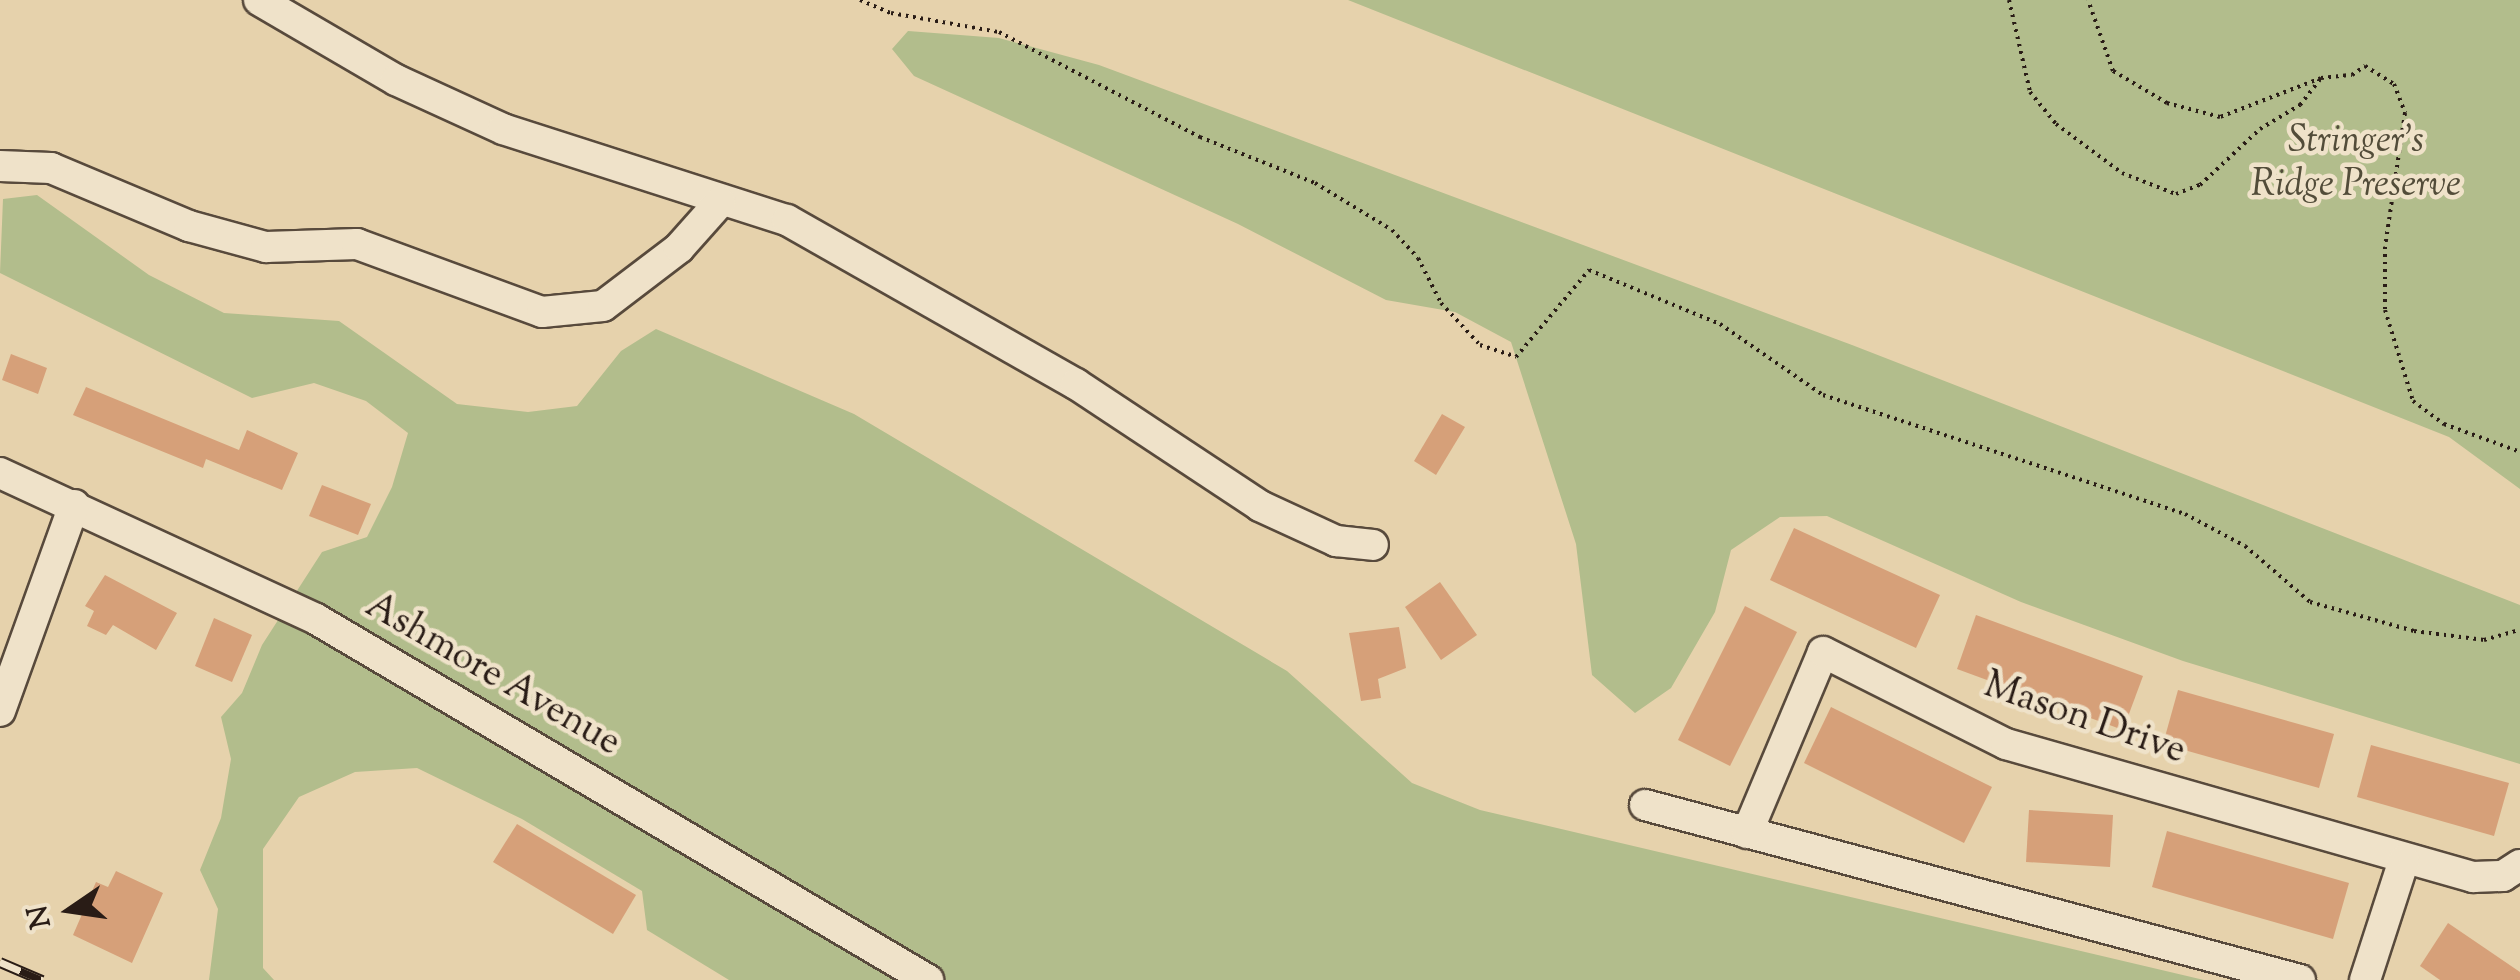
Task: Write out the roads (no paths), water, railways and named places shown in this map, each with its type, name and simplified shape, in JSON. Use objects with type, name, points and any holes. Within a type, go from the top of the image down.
[{"type":"street","points":[[259,0],[396,80],[503,129],[803,229],[1076,384],[1260,506],[1336,542],[1374,545]]},
{"type":"street","points":[[0,166],[51,168],[189,226],[251,244],[357,244],[542,312],[603,306],[679,248],[720,202]]},
{"type":"street","name":"Ashmore Avenue","points":[[0,473],[316,619],[928,980]]},
{"type":"street","points":[[0,711],[74,505]]},
{"type":"street","name":"Mason Drive","points":[[1747,832],[1823,652],[2006,744],[2473,877],[2503,876],[2520,865]]},
{"type":"street","points":[[1645,805],[2300,980]]},
{"type":"street","points":[[2365,980],[2404,860]]},
{"type":"railway","points":[[0,962],[42,980]]},
{"type":"park label","name":"Stringer's Ridge Preserve","points":[[2356,165]]}]
